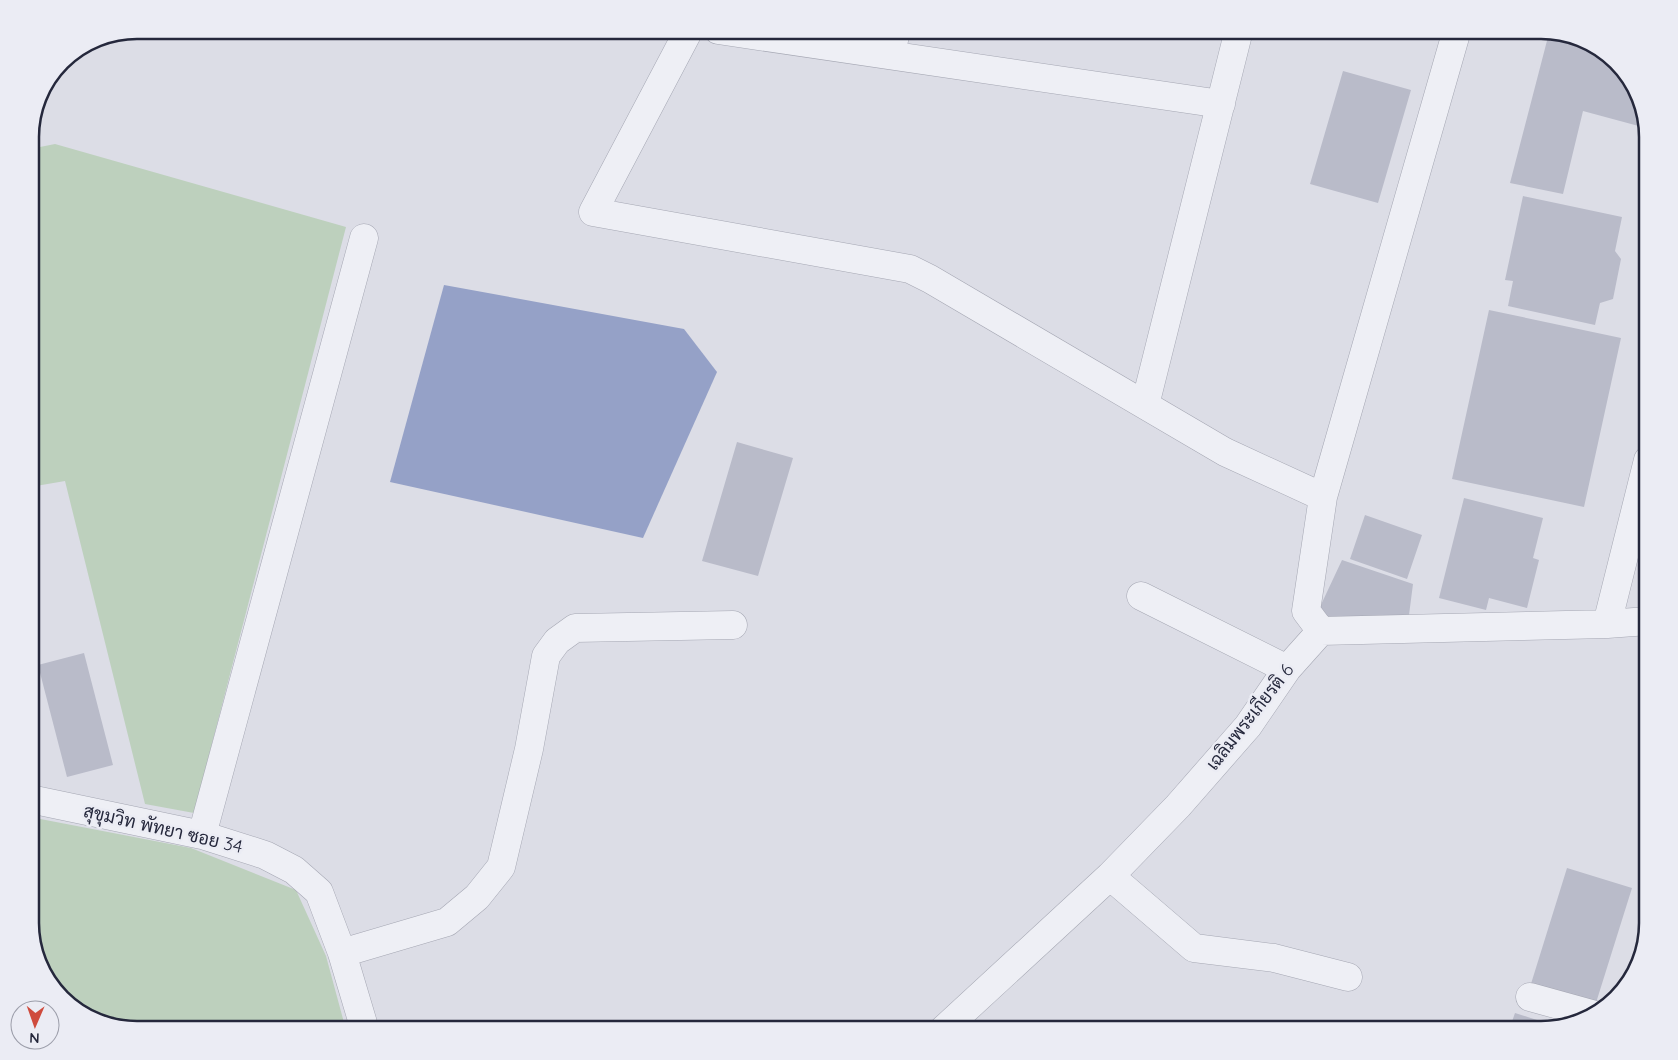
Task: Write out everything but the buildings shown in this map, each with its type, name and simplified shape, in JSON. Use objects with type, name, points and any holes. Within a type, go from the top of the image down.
[{"type":"street","points":[[685,39],[593,212],[910,269],[1225,452],[1323,497]]},
{"type":"street","points":[[840,39],[894,43],[1221,104]]},
{"type":"street","points":[[1145,405],[1237,39]]},
{"type":"street","points":[[1453,39],[1323,497],[1306,611],[1321,631],[1639,622]]},
{"type":"street","points":[[202,834],[364,238]]},
{"type":"street","points":[[1607,624],[1639,496]]},
{"type":"street","points":[[1141,596],[1286,669]]},
{"type":"street","points":[[342,953],[447,922],[477,897],[501,867],[529,749],[546,656],[558,641],[576,628],[734,625]]},
{"type":"street","name":"เฉลิมพระเกียรติ 6","points":[[953,1021],[1110,876],[1178,806],[1248,726],[1286,669],[1321,631]]},
{"type":"street","name":"สุขุมวิท พัทยา ซอย 34","points":[[39,801],[202,834],[265,855],[294,870],[319,892],[342,953],[362,1021]]},
{"type":"street","points":[[1110,876],[1194,948],[1274,958],[1348,977]]},
{"type":"street","points":[[1530,998],[1583,1012]]},
{"type":"green space","points":[[55,144],[346,227],[194,813],[145,804],[65,481],[39,485],[39,147]]},
{"type":"green space","points":[[39,819],[191,848],[296,890],[326,956],[344,1021],[131,1021],[105,1016],[94,1011],[77,1001],[59,983],[46,961],[42,948],[39,929]]},
{"type":"water","points":[[444,285],[684,329],[717,372],[643,538],[390,482]]}]
